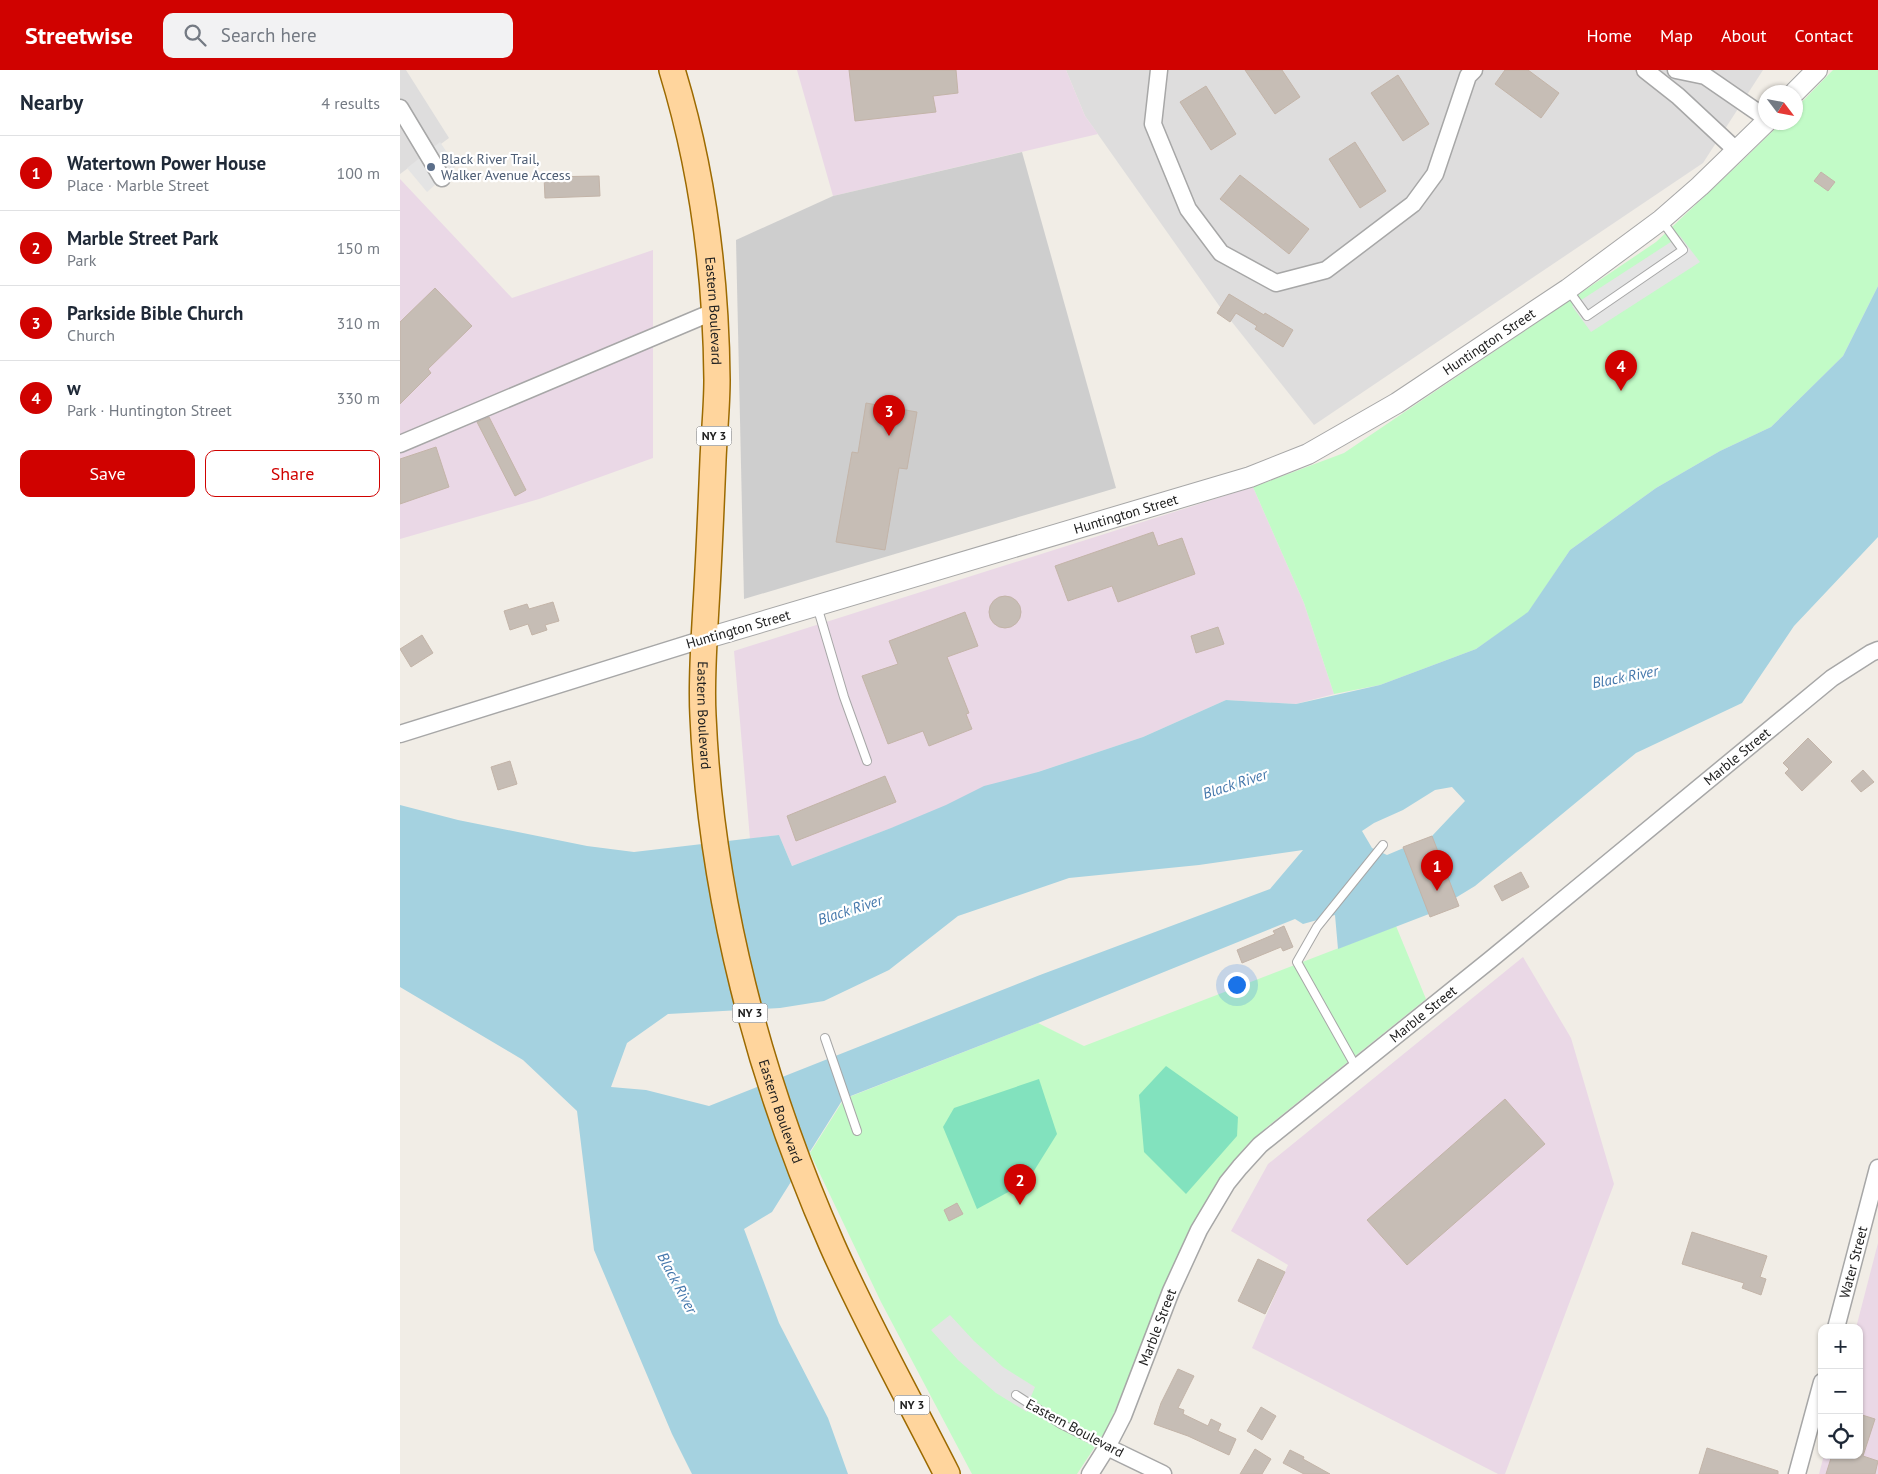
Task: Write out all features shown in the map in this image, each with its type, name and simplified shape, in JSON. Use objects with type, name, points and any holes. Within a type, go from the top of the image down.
[{"type":"main road","name":"Eastern Boulevard","points":[[672,70],[694,155],[711,263],[715,311],[717,383],[704,639],[703,715],[710,807],[718,867],[748,1006],[768,1078],[792,1148],[843,1268],[948,1474]]},
{"type":"street","points":[[1159,70],[1153,124],[1188,209],[1221,253],[1276,283],[1326,270],[1413,204],[1435,174],[1468,76],[1474,70]]},
{"type":"street","points":[[1644,70],[1678,96],[1736,151]]},
{"type":"street","points":[[1676,70],[1705,76],[1758,112]]},
{"type":"street","points":[[1802,85],[1817,70]]},
{"type":"street","points":[[400,108],[442,178]]},
{"type":"street","name":"Huntington Street","points":[[400,734],[704,639],[1250,477],[1308,454],[1397,403],[1568,289],[1661,220],[1700,186],[1758,130]]},
{"type":"street","points":[[400,444],[715,311]]},
{"type":"street","name":"Marble Street","points":[[1090,1474],[1123,1416],[1171,1291],[1200,1230],[1227,1183],[1260,1145],[1490,960],[1832,678],[1878,650]]},
{"type":"street","name":"Water Street","points":[[1837,1324],[1878,1168]]},
{"type":"street","points":[[1797,1474],[1818,1397]]},
{"type":"street","name":"Eastern Boulevard","points":[[1107,1447],[1163,1474]]},
{"type":"lane","points":[[1568,289],[1587,316],[1683,250],[1661,220]]},
{"type":"lane","points":[[817,606],[844,697],[867,761]]},
{"type":"lane","points":[[1356,1067],[1298,962],[1317,927],[1383,845]]},
{"type":"lane","points":[[825,1038],[857,1131]]},
{"type":"lane","name":"Eastern Boulevard","points":[[1016,1395],[1061,1424],[1107,1447]]},
{"type":"shaded area","points":[[400,70],[406,70],[449,138],[400,174]]},
{"type":"shaded area","points":[[797,70],[1066,70],[1085,116],[1098,134],[833,196]]},
{"type":"shaded area","points":[[1066,70],[1763,70],[1703,163],[1314,425],[1220,307],[1085,116]]},
{"type":"shaded area","name":"Black River Trail, Walker Avenue Access","points":[[440,142],[456,166],[427,192],[407,168]]},
{"type":"shaded area","points":[[1022,152],[1116,488],[744,599],[736,240],[833,196]]},
{"type":"shaded area","points":[[400,179],[512,298],[653,250],[653,458],[539,499],[400,539]]},
{"type":"shaded area","points":[[1680,236],[1700,262],[1591,332],[1572,306]]},
{"type":"shaded area","points":[[1253,487],[1304,603],[1334,694],[1296,704],[1226,700],[1143,737],[1038,772],[792,866],[779,835],[750,839],[734,651]]},
{"type":"shaded area","points":[[1523,957],[1571,1038],[1614,1184],[1505,1474],[1498,1474],[1252,1348],[1288,1265],[1231,1231],[1268,1164]]},
{"type":"shaded area","points":[[1878,1243],[1878,1474],[1819,1474],[1823,1459],[1863,1459],[1863,1324],[1857,1324]]},
{"type":"shaded area","points":[[950,1315],[974,1341],[1003,1367],[1035,1387],[1027,1412],[996,1393],[958,1360],[931,1330]]},
{"type":"green space","points":[[1833,70],[1878,70],[1878,286],[1843,356],[1771,427],[1720,451],[1656,488],[1570,550],[1528,613],[1476,649],[1380,685],[1334,694],[1304,603],[1253,487],[1344,453],[1656,242],[1774,130],[1803,130],[1803,101]]},
{"type":"green space","points":[[1396,926],[1426,999],[1267,1127],[1245,1147],[1217,1185],[1192,1225],[1108,1427],[1077,1474],[972,1474],[881,1302],[810,1153],[844,1099],[1038,1023],[1084,1046]]},
{"type":"green space","points":[[1166,1066],[1238,1117],[1237,1136],[1186,1194],[1144,1152],[1139,1095]]},
{"type":"green space","points":[[1039,1079],[1057,1134],[1027,1182],[977,1209],[943,1127],[954,1108]]},
{"type":"water","name":"Black River","points":[[1878,286],[1878,537],[1794,626],[1742,703],[1636,753],[1475,886],[1429,914],[1338,949],[1335,915],[1303,924],[1295,919],[1038,1023],[843,1099],[772,1212],[744,1229],[779,1323],[828,1418],[848,1474],[692,1474],[672,1434],[594,1250],[577,1111],[523,1060],[400,987],[400,805],[458,820],[587,846],[634,852],[779,835],[792,866],[891,828],[946,805],[984,786],[1038,772],[1143,737],[1226,700],[1296,704],[1380,685],[1476,649],[1528,612],[1570,550],[1656,488],[1720,451],[1771,427],[1843,356]],"holes":[[[1452,787],[1465,801],[1432,836],[1387,855],[1372,848],[1362,831],[1374,823],[1403,810],[1435,790]],[[1303,850],[1270,889],[1040,975],[709,1106],[646,1090],[611,1087],[627,1043],[668,1014],[780,1008],[824,1001],[889,970],[958,916],[1069,878],[1199,865]]]},
{"type":"building","points":[[849,70],[956,70],[958,93],[933,96],[936,112],[855,121]]},
{"type":"building","points":[[1245,70],[1282,70],[1300,97],[1275,114]]},
{"type":"building","points":[[1505,70],[1528,70],[1559,93],[1541,118],[1495,84]]},
{"type":"building","points":[[1398,75],[1429,124],[1403,141],[1371,93]]},
{"type":"building","points":[[1206,86],[1236,134],[1211,150],[1180,102]]},
{"type":"building","points":[[1355,142],[1386,191],[1360,208],[1329,159]]},
{"type":"building","points":[[1821,172],[1835,182],[1828,191],[1814,181]]},
{"type":"building","points":[[1240,175],[1309,229],[1289,254],[1220,199]]},
{"type":"building","points":[[599,176],[600,196],[545,198],[544,177]]},
{"type":"building","points":[[435,288],[472,326],[428,369],[431,373],[400,404],[400,322]]},
{"type":"building","points":[[1229,294],[1293,330],[1283,347],[1255,329],[1257,326],[1236,313],[1230,322],[1217,313]]},
{"type":"building","points":[[866,403],[917,412],[907,469],[899,468],[885,550],[836,542],[852,452],[858,453]]},
{"type":"building","points":[[489,417],[526,490],[515,496],[477,422]]},
{"type":"building","points":[[436,447],[449,487],[400,504],[400,459]]},
{"type":"building","points":[[1153,532],[1158,546],[1182,538],[1195,574],[1118,602],[1112,586],[1068,601],[1055,566]]},
{"type":"building","points":[[1005,596],[1011,597],[1016,601],[1020,606],[1020,618],[1016,623],[1011,627],[1005,628],[999,627],[994,623],[990,618],[989,612],[990,606],[994,601],[999,597]]},
{"type":"building","points":[[553,602],[559,621],[545,625],[547,630],[532,635],[528,624],[510,630],[504,611],[527,604],[529,609]]},
{"type":"building","points":[[965,612],[978,646],[947,657],[969,713],[966,714],[972,729],[929,746],[923,731],[888,744],[862,676],[898,664],[889,641]]},
{"type":"building","points":[[1218,627],[1224,644],[1196,653],[1191,636]]},
{"type":"building","points":[[422,635],[433,653],[411,667],[400,649]]},
{"type":"building","points":[[1808,738],[1832,762],[1802,791],[1785,773],[1789,769],[1783,763]]},
{"type":"building","points":[[510,761],[517,784],[498,790],[491,767]]},
{"type":"building","points":[[1863,770],[1874,782],[1861,792],[1851,781]]},
{"type":"building","points":[[885,776],[896,802],[796,841],[787,816]]},
{"type":"building","points":[[1432,836],[1459,906],[1430,917],[1403,847]]},
{"type":"building","points":[[1521,872],[1529,887],[1502,901],[1494,886]]},
{"type":"building","points":[[1284,926],[1293,947],[1283,951],[1281,947],[1242,963],[1237,950],[1275,934],[1273,931]]},
{"type":"building","points":[[1505,1099],[1545,1144],[1407,1265],[1367,1220]]},
{"type":"building","points":[[957,1203],[963,1214],[949,1221],[944,1210]]},
{"type":"building","points":[[1692,1232],[1767,1256],[1760,1277],[1766,1279],[1761,1295],[1742,1288],[1744,1283],[1682,1264]]},
{"type":"building","points":[[1258,1259],[1285,1272],[1265,1314],[1238,1301]]},
{"type":"building","points":[[1178,1369],[1194,1376],[1178,1408],[1184,1410],[1183,1414],[1208,1426],[1211,1419],[1221,1424],[1218,1431],[1236,1439],[1229,1455],[1188,1436],[1154,1424],[1161,1403]]},
{"type":"building","points":[[1261,1407],[1276,1416],[1262,1440],[1247,1431]]},
{"type":"building","points":[[1863,1415],[1875,1419],[1863,1456]]},
{"type":"building","points":[[1707,1448],[1778,1471],[1778,1474],[1699,1474]]},
{"type":"building","points":[[1255,1449],[1271,1459],[1262,1474],[1240,1474]]},
{"type":"building","points":[[1290,1450],[1330,1474],[1304,1474],[1283,1463]]},
{"type":"building","points":[[1863,1456],[1878,1461],[1875,1474],[1826,1474],[1831,1459],[1863,1459]]},
{"type":"place","name":"Black River Trail, Walker Avenue Access","points":[[431,167]]},
{"type":"place","name":"w","points":[[1621,391]]},
{"type":"place","name":"Parkside Bible Church","points":[[889,436]]},
{"type":"place","name":"Watertown Power House","points":[[1437,891]]},
{"type":"place","name":"Marble Street Park","points":[[1020,1205]]}]
